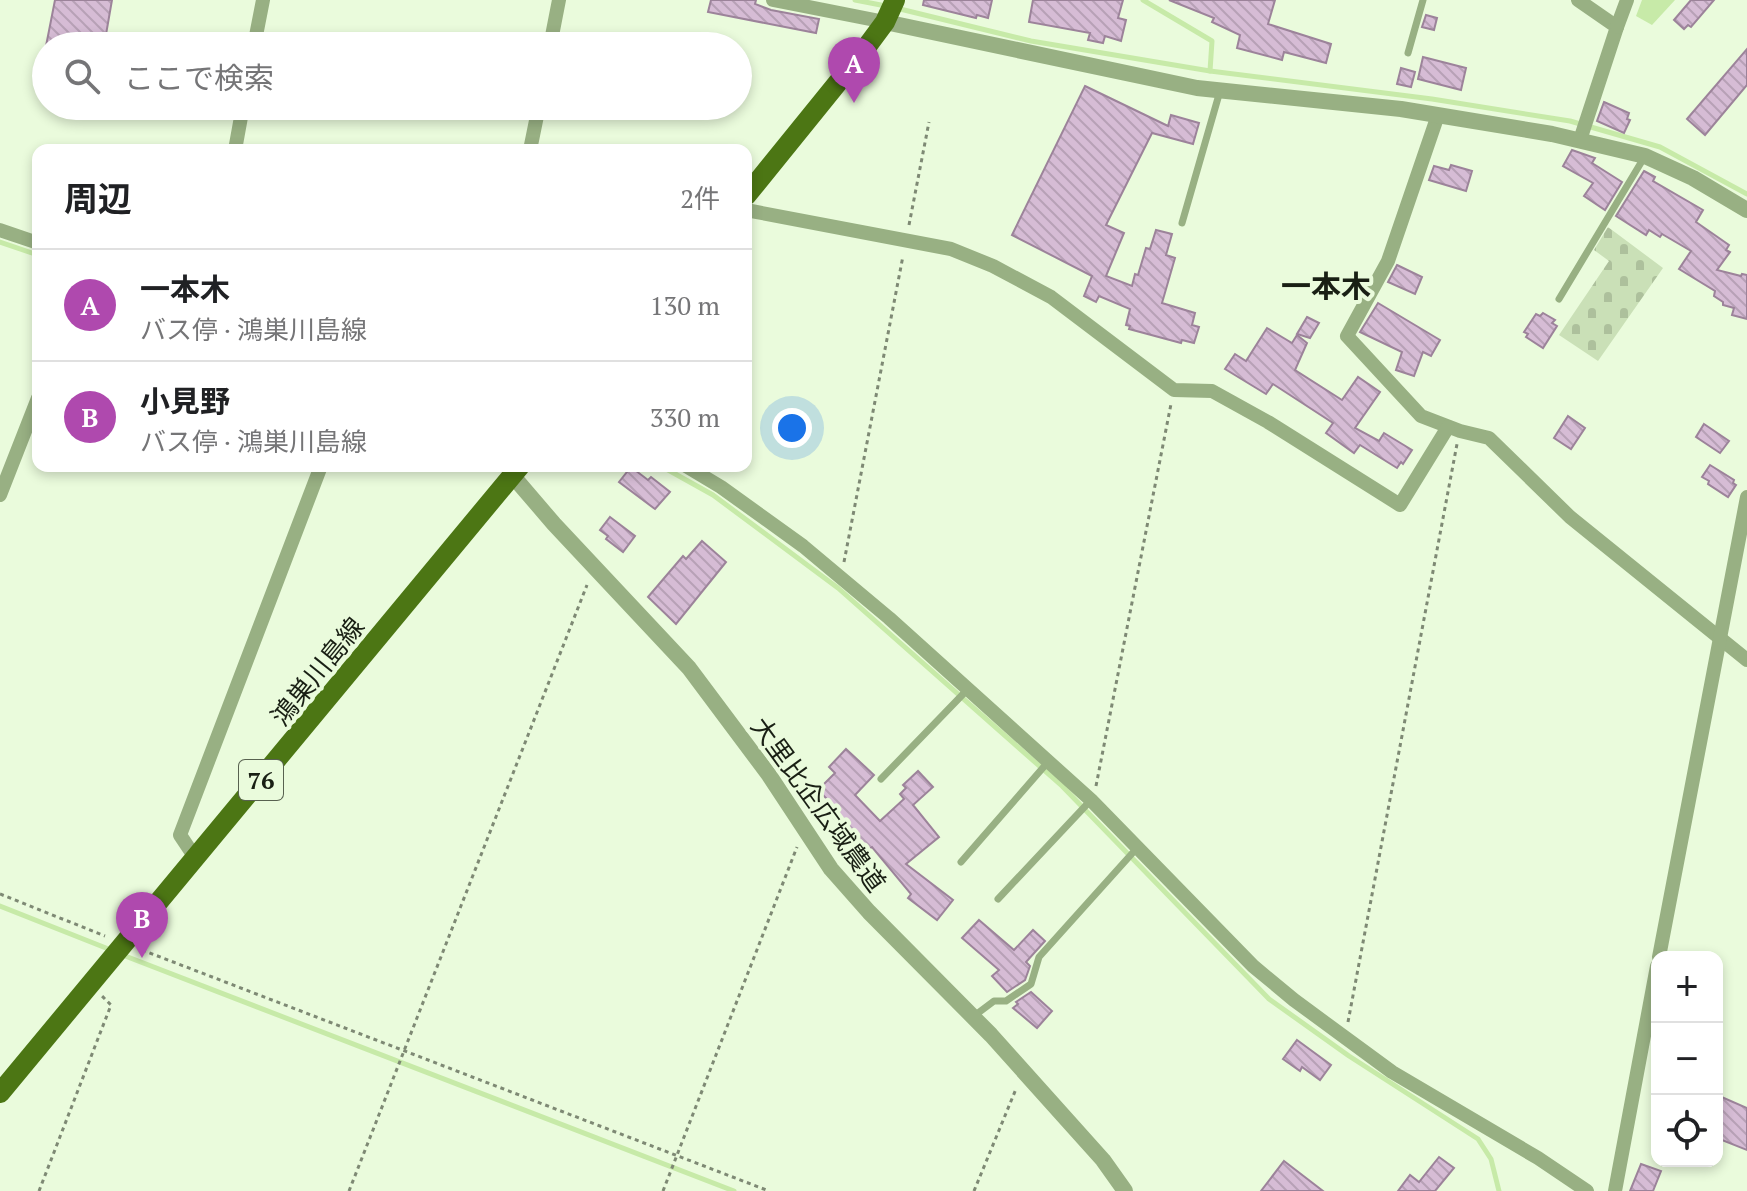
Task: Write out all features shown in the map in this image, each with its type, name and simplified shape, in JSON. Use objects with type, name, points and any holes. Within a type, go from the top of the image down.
[{"type":"main road","points":[[752,188],[885,22],[895,0]]},
{"type":"main road","name":"鴻巣川島線","points":[[0,1093],[515,472]]},
{"type":"street","points":[[257,32],[263,0]]},
{"type":"street","points":[[553,32],[559,0]]},
{"type":"street","points":[[773,0],[1220,91],[1438,115],[1580,140],[1645,156],[1693,178],[1747,210]]},
{"type":"street","points":[[1578,0],[1617,27]]},
{"type":"street","points":[[1580,140],[1627,0]]},
{"type":"street","points":[[1438,115],[1388,261],[1347,336],[1421,416],[1489,438],[1570,517],[1747,660]]},
{"type":"street","points":[[236,144],[240,120]]},
{"type":"street","points":[[531,144],[536,120]]},
{"type":"street","points":[[752,211],[951,249],[993,266],[1051,297],[1174,390],[1212,391],[1225,397],[1400,505],[1454,429]]},
{"type":"street","points":[[0,230],[32,241]]},
{"type":"street","points":[[0,495],[32,413]]},
{"type":"street","points":[[196,859],[180,835],[319,472]]},
{"type":"street","name":"大里比企広域農道","points":[[517,472],[594,567],[689,668],[769,775],[831,869],[1023,1071],[1103,1160],[1125,1191]]},
{"type":"street","points":[[696,472],[721,487],[841,577],[968,689],[1091,800],[1253,966],[1392,1072],[1538,1158],[1587,1191]]},
{"type":"street","points":[[1660,951],[1747,497]]},
{"type":"street","points":[[1615,1191],[1651,998]]},
{"type":"lane","points":[[1408,53],[1423,0]]},
{"type":"lane","points":[[1182,223],[1220,91]]},
{"type":"lane","points":[[1559,299],[1645,156]]},
{"type":"lane","points":[[881,779],[968,689]]},
{"type":"lane","points":[[961,862],[1048,762]]},
{"type":"lane","points":[[998,899],[1091,800]]},
{"type":"lane","points":[[973,1017],[994,1001],[1006,1001],[1031,984],[1039,957],[1137,848]]},
{"type":"path","points":[[841,577],[929,122]]},
{"type":"path","points":[[1091,800],[1098,782],[1174,390]]},
{"type":"path","points":[[1345,1038],[1454,429]]},
{"type":"path","points":[[349,1191],[594,567]]},
{"type":"path","points":[[663,1191],[805,828]]},
{"type":"path","points":[[0,894],[769,1191]]},
{"type":"path","points":[[39,1191],[111,1005],[90,983]]},
{"type":"path","points":[[974,1191],[1023,1071]]},
{"type":"green space","points":[[1608,227],[1663,268],[1598,361],[1559,335],[1609,261],[1594,250]]},
{"type":"shaded area","points":[[1642,0],[1675,0],[1652,25],[1636,16]]},
{"type":"building","points":[[55,0],[112,0],[106,32],[49,32]]},
{"type":"building","points":[[711,0],[756,0],[755,4],[771,10],[819,19],[816,33],[708,12]]},
{"type":"building","points":[[924,0],[992,0],[988,18],[977,15],[976,18],[923,5]]},
{"type":"building","points":[[1033,0],[1123,0],[1118,18],[1126,20],[1121,41],[1105,36],[1103,43],[1088,40],[1090,33],[1029,22]]},
{"type":"building","points":[[1169,0],[1275,0],[1268,24],[1331,44],[1326,63],[1284,52],[1282,60],[1237,48],[1240,35],[1212,22],[1214,18]]},
{"type":"building","points":[[1691,0],[1714,0],[1691,27],[1688,25],[1684,29],[1674,20]]},
{"type":"building","points":[[1426,15],[1437,18],[1434,30],[1422,27]]},
{"type":"building","points":[[1747,49],[1747,85],[1705,135],[1687,119]]},
{"type":"building","points":[[1423,57],[1466,68],[1461,90],[1418,79]]},
{"type":"building","points":[[1401,68],[1415,72],[1411,87],[1397,84]]},
{"type":"building","points":[[1085,86],[1168,126],[1171,115],[1199,123],[1193,144],[1152,133],[1106,225],[1124,233],[1106,276],[1132,286],[1156,230],[1172,234],[1166,255],[1175,258],[1162,303],[1195,313],[1192,325],[1199,327],[1194,343],[1182,340],[1181,343],[1129,329],[1130,326],[1126,325],[1130,309],[1099,296],[1096,302],[1084,296],[1092,276],[1012,235]]},
{"type":"building","points":[[1604,102],[1629,113],[1627,119],[1630,120],[1624,133],[1597,121]]},
{"type":"building","points":[[1572,150],[1595,158],[1592,163],[1622,182],[1605,210],[1584,196],[1593,183],[1563,166]]},
{"type":"building","points":[[1451,165],[1472,171],[1466,191],[1429,180],[1434,166],[1449,170]]},
{"type":"building","points":[[1644,171],[1655,177],[1653,181],[1703,210],[1696,222],[1729,245],[1726,250],[1730,252],[1717,270],[1747,275],[1747,319],[1732,315],[1734,308],[1723,305],[1714,296],[1715,291],[1679,269],[1691,251],[1662,234],[1660,237],[1649,230],[1646,235],[1616,216]]},
{"type":"building","points":[[1397,265],[1422,277],[1415,294],[1388,282]]},
{"type":"building","points":[[1378,303],[1440,340],[1431,356],[1423,352],[1414,376],[1396,370],[1402,352],[1360,332]]},
{"type":"building","points":[[1543,313],[1555,320],[1552,323],[1557,326],[1543,348],[1526,337],[1528,334],[1524,332],[1536,314],[1540,316]]},
{"type":"building","points":[[1307,317],[1319,323],[1310,338],[1297,334]]},
{"type":"building","points":[[1267,328],[1292,343],[1297,335],[1307,343],[1295,370],[1342,400],[1358,377],[1380,392],[1355,428],[1379,441],[1384,433],[1412,450],[1403,464],[1401,462],[1397,468],[1360,445],[1354,453],[1326,433],[1333,423],[1273,384],[1266,394],[1225,369],[1235,354],[1246,361]]},
{"type":"building","points":[[1568,416],[1585,428],[1571,449],[1554,438]]},
{"type":"building","points":[[1704,424],[1729,441],[1720,453],[1696,437]]},
{"type":"building","points":[[1710,465],[1734,480],[1736,485],[1728,497],[1702,477]]},
{"type":"building","points":[[627,472],[638,472],[648,480],[651,477],[670,492],[655,509],[619,482]]},
{"type":"building","points":[[610,517],[635,536],[623,552],[600,530]]},
{"type":"building","points":[[702,541],[726,562],[676,624],[648,597],[683,556],[686,559]]},
{"type":"building","points":[[846,749],[874,775],[855,795],[880,821],[904,799],[900,794],[906,788],[903,785],[918,771],[933,787],[913,805],[939,837],[906,864],[953,900],[937,920],[908,898],[911,894],[872,847],[865,852],[823,807],[830,802],[818,790],[835,773],[829,767]]},
{"type":"building","points":[[979,920],[1014,950],[1033,930],[1045,941],[1026,962],[1030,966],[1025,980],[1007,992],[992,976],[999,970],[962,938]]},
{"type":"building","points":[[1031,992],[1052,1011],[1037,1028],[1013,1008],[1018,1004],[1016,1002]]},
{"type":"building","points":[[1297,1040],[1331,1065],[1320,1080],[1302,1067],[1300,1071],[1283,1059]]},
{"type":"building","points":[[1723,1098],[1747,1108],[1747,1150],[1723,1140]]},
{"type":"building","points":[[1439,1157],[1454,1168],[1435,1191],[1398,1191],[1410,1175],[1419,1182]]},
{"type":"building","points":[[1284,1161],[1323,1191],[1261,1191]]},
{"type":"building","points":[[1641,1164],[1661,1171],[1653,1191],[1630,1191]]},
{"type":"waterway","points":[[855,0],[886,6]]},
{"type":"waterway","points":[[1143,0],[1212,41],[1210,71]]},
{"type":"waterway","points":[[896,8],[1031,41],[1210,71],[1432,99],[1570,121],[1660,147],[1747,194]]},
{"type":"waterway","points":[[0,242],[32,253]]},
{"type":"waterway","points":[[672,472],[713,495],[838,588],[1062,786],[1269,999],[1349,1056],[1478,1139],[1491,1159],[1499,1191]]},
{"type":"waterway","points":[[0,906],[111,950]]},
{"type":"waterway","points":[[120,954],[734,1191]]},
{"type":"place","name":"一本木","points":[[854,103]]},
{"type":"place","name":"小見野","points":[[142,958]]},
{"type":"district","name":"一本木","points":[[1326,286]]}]
